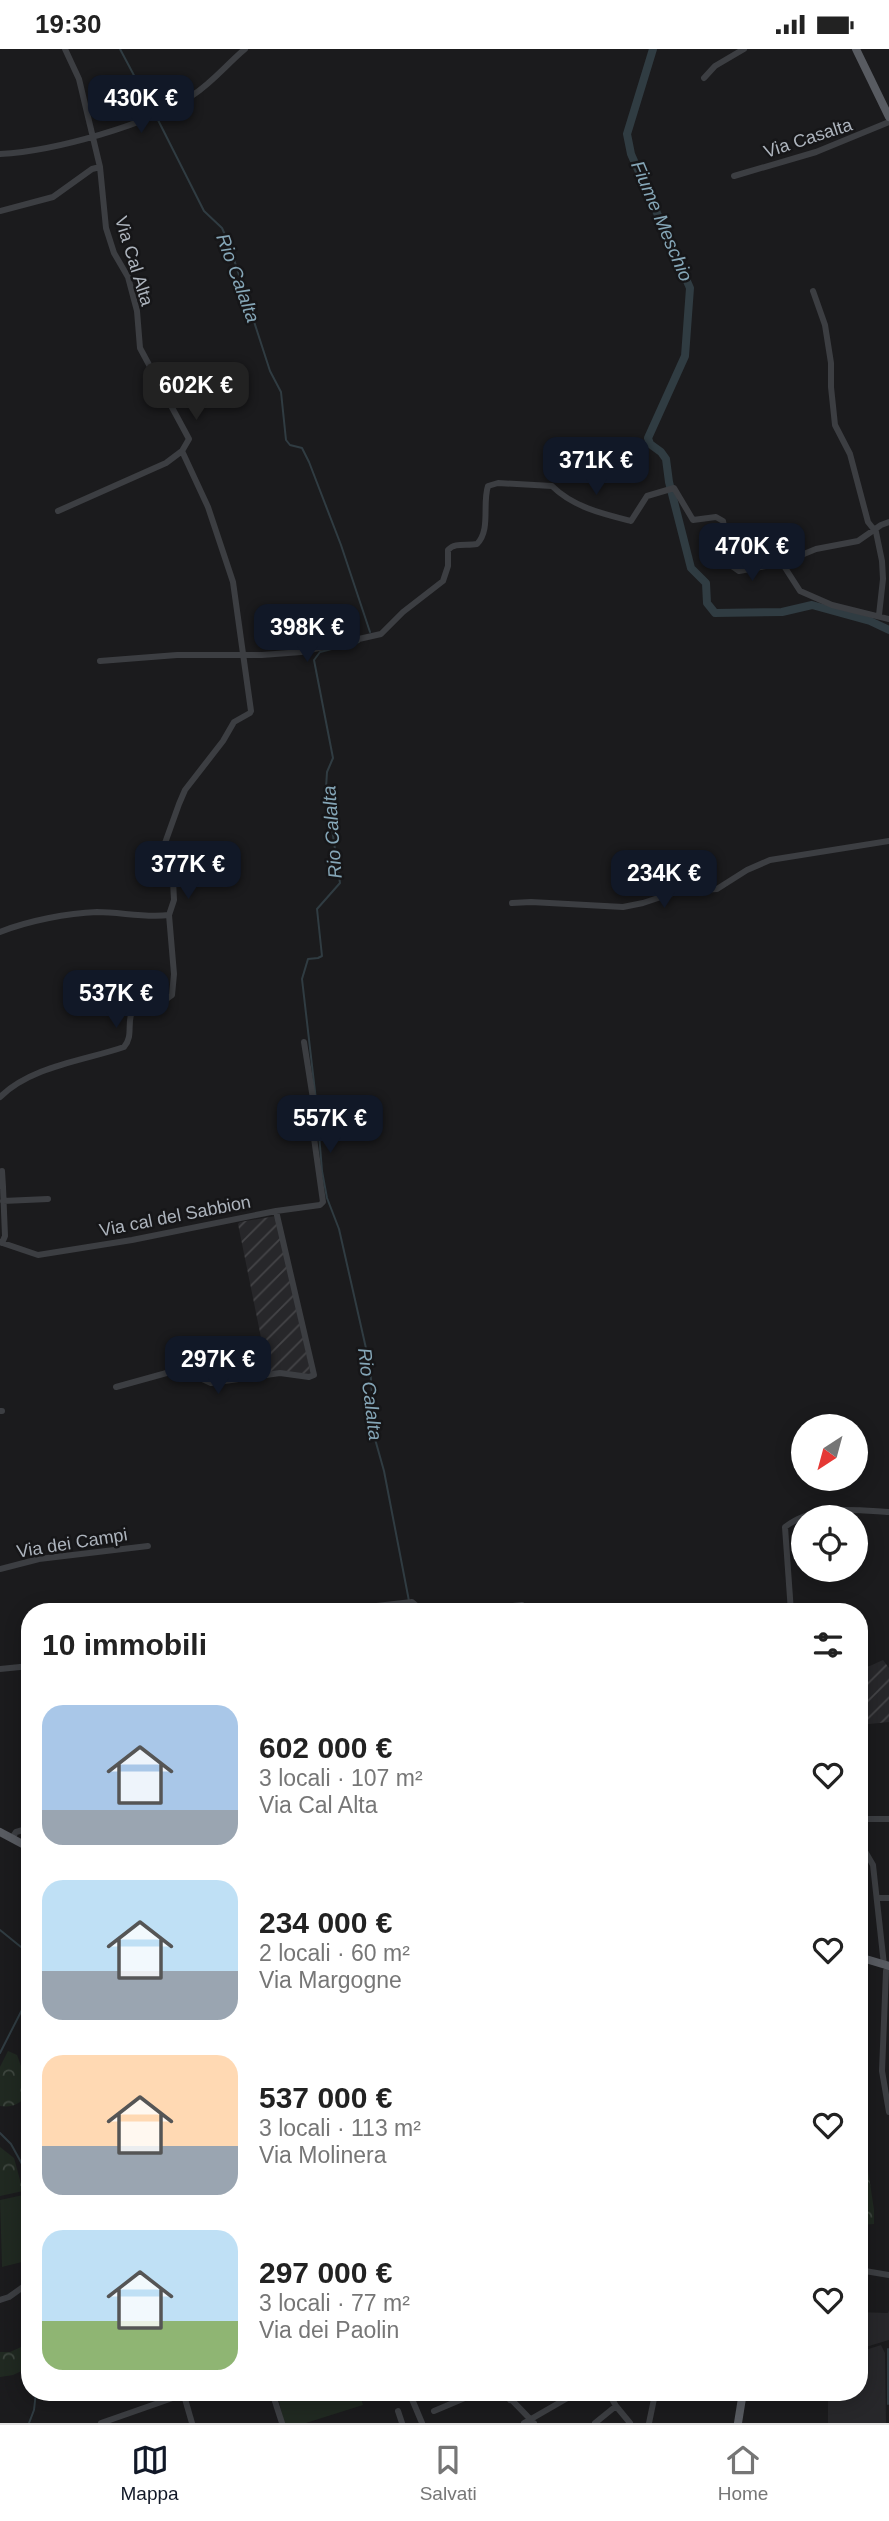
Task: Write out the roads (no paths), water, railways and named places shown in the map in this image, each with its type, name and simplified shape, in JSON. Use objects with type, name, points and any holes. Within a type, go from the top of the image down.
[{"type":"main road","points":[[856,49],[889,117]]},
{"type":"main road","points":[[868,1960],[886,1967]]},
{"type":"main road","points":[[738,2423],[742,2401]]},
{"type":"street","name":"Via Cal Alta","points":[[65,49],[79,79],[100,167],[106,228],[114,253],[128,277],[137,311],[140,348],[189,439]]},
{"type":"street","points":[[704,78],[715,66],[744,49]]},
{"type":"street","points":[[0,154],[50,147],[145,120],[209,84],[243,51]]},
{"type":"street","name":"Via Casalta","points":[[734,176],[816,152],[889,123]]},
{"type":"street","points":[[0,212],[48,200],[92,169],[100,167]]},
{"type":"street","points":[[813,291],[825,325],[831,363],[835,425],[850,454],[868,522],[875,530],[883,567],[878,615]]},
{"type":"street","points":[[58,511],[166,463],[182,451],[189,439],[197,436]]},
{"type":"street","points":[[0,1097],[12,1086],[34,1076],[95,1054],[124,1047],[130,1035],[129,1020],[133,1009],[162,1001],[172,995],[174,974],[169,915],[174,900],[173,880],[164,853],[165,843],[185,790],[223,741],[234,722],[250,713],[233,582],[208,507],[182,451]]},
{"type":"street","points":[[100,661],[177,655],[262,656],[300,652],[381,634],[403,612],[443,581],[450,547],[454,544],[477,544],[481,540],[484,529],[484,496],[488,486],[498,483],[552,486],[566,499],[599,513],[631,521],[647,496],[669,489],[693,520],[716,517],[723,521],[735,570],[782,563],[816,549],[859,541],[889,522]]},
{"type":"street","points":[[782,563],[800,591],[831,605],[889,619]]},
{"type":"street","points":[[512,904],[531,902],[623,907],[679,891],[717,889],[747,870],[770,860],[889,841]]},
{"type":"street","points":[[0,932],[34,922],[95,912],[146,917],[169,915]]},
{"type":"street","points":[[276,1211],[320,1205],[323,1202],[314,1138],[314,1105],[304,1042]]},
{"type":"street","points":[[1,1243],[5,1236],[2,1171]]},
{"type":"street","points":[[3,1201],[48,1199]]},
{"type":"street","name":"Via cal del Sabbion","points":[[1,1243],[38,1255],[132,1240],[276,1211],[314,1375],[309,1377],[280,1373],[211,1383],[181,1369],[116,1387]]},
{"type":"street","points":[[790,1603],[785,1527],[796,1519],[821,1511],[889,1512]]},
{"type":"street","name":"Via dei Campi","points":[[0,1569],[39,1559],[148,1546]]},
{"type":"street","points":[[0,1669],[21,1667]]},
{"type":"street","points":[[868,1819],[889,1819]]},
{"type":"street","points":[[868,1853],[872,1859],[886,1967],[887,2023],[882,2071],[889,2112]]},
{"type":"street","points":[[878,1898],[889,1898]]},
{"type":"street","points":[[868,2272],[887,2277]]},
{"type":"street","points":[[0,2300],[21,2289]]},
{"type":"street","points":[[101,2423],[161,2401]]},
{"type":"street","points":[[185,2401],[192,2423]]},
{"type":"street","points":[[275,2401],[282,2423]]},
{"type":"street","points":[[413,2401],[422,2423]]},
{"type":"street","points":[[434,2411],[458,2401]]},
{"type":"street","points":[[511,2401],[529,2422],[563,2401]]},
{"type":"street","points":[[612,2401],[630,2423]]},
{"type":"street","points":[[649,2423],[654,2401]]},
{"type":"street","points":[[595,2423],[615,2406]]},
{"type":"street","points":[[398,2411],[402,2423]]},
{"type":"waterway","name":"Rio Calalta","points":[[120,49],[154,113]]},
{"type":"waterway","name":"Fiume Meschio","points":[[653,49],[627,134],[631,154],[690,288],[685,356],[648,438],[650,444],[666,459],[669,482],[691,568],[706,583],[707,603],[715,613],[782,612],[812,605],[870,621],[889,630]]},
{"type":"waterway","name":"Rio Calalta","points":[[157,118],[204,211],[222,228],[229,244],[270,371],[281,392],[286,440],[290,445],[302,448],[309,462],[370,632]]},
{"type":"waterway","name":"Rio Calalta","points":[[316,1100],[302,979],[308,959],[322,956],[317,909],[340,883],[326,788],[327,772],[333,758],[314,660],[320,652],[359,642]]},
{"type":"waterway","name":"Rio Calalta","points":[[317,1109],[327,1198],[339,1229],[370,1366],[375,1439],[384,1471],[409,1601]]},
{"type":"waterway","points":[[0,1930],[21,1947]]},
{"type":"waterway","points":[[0,2053],[21,2012]]},
{"type":"waterway","points":[[0,2133],[11,2144],[21,2162]]},
{"type":"waterway","points":[[888,2349],[888,2404]]},
{"type":"waterway","points":[[29,2423],[35,2401]]}]
